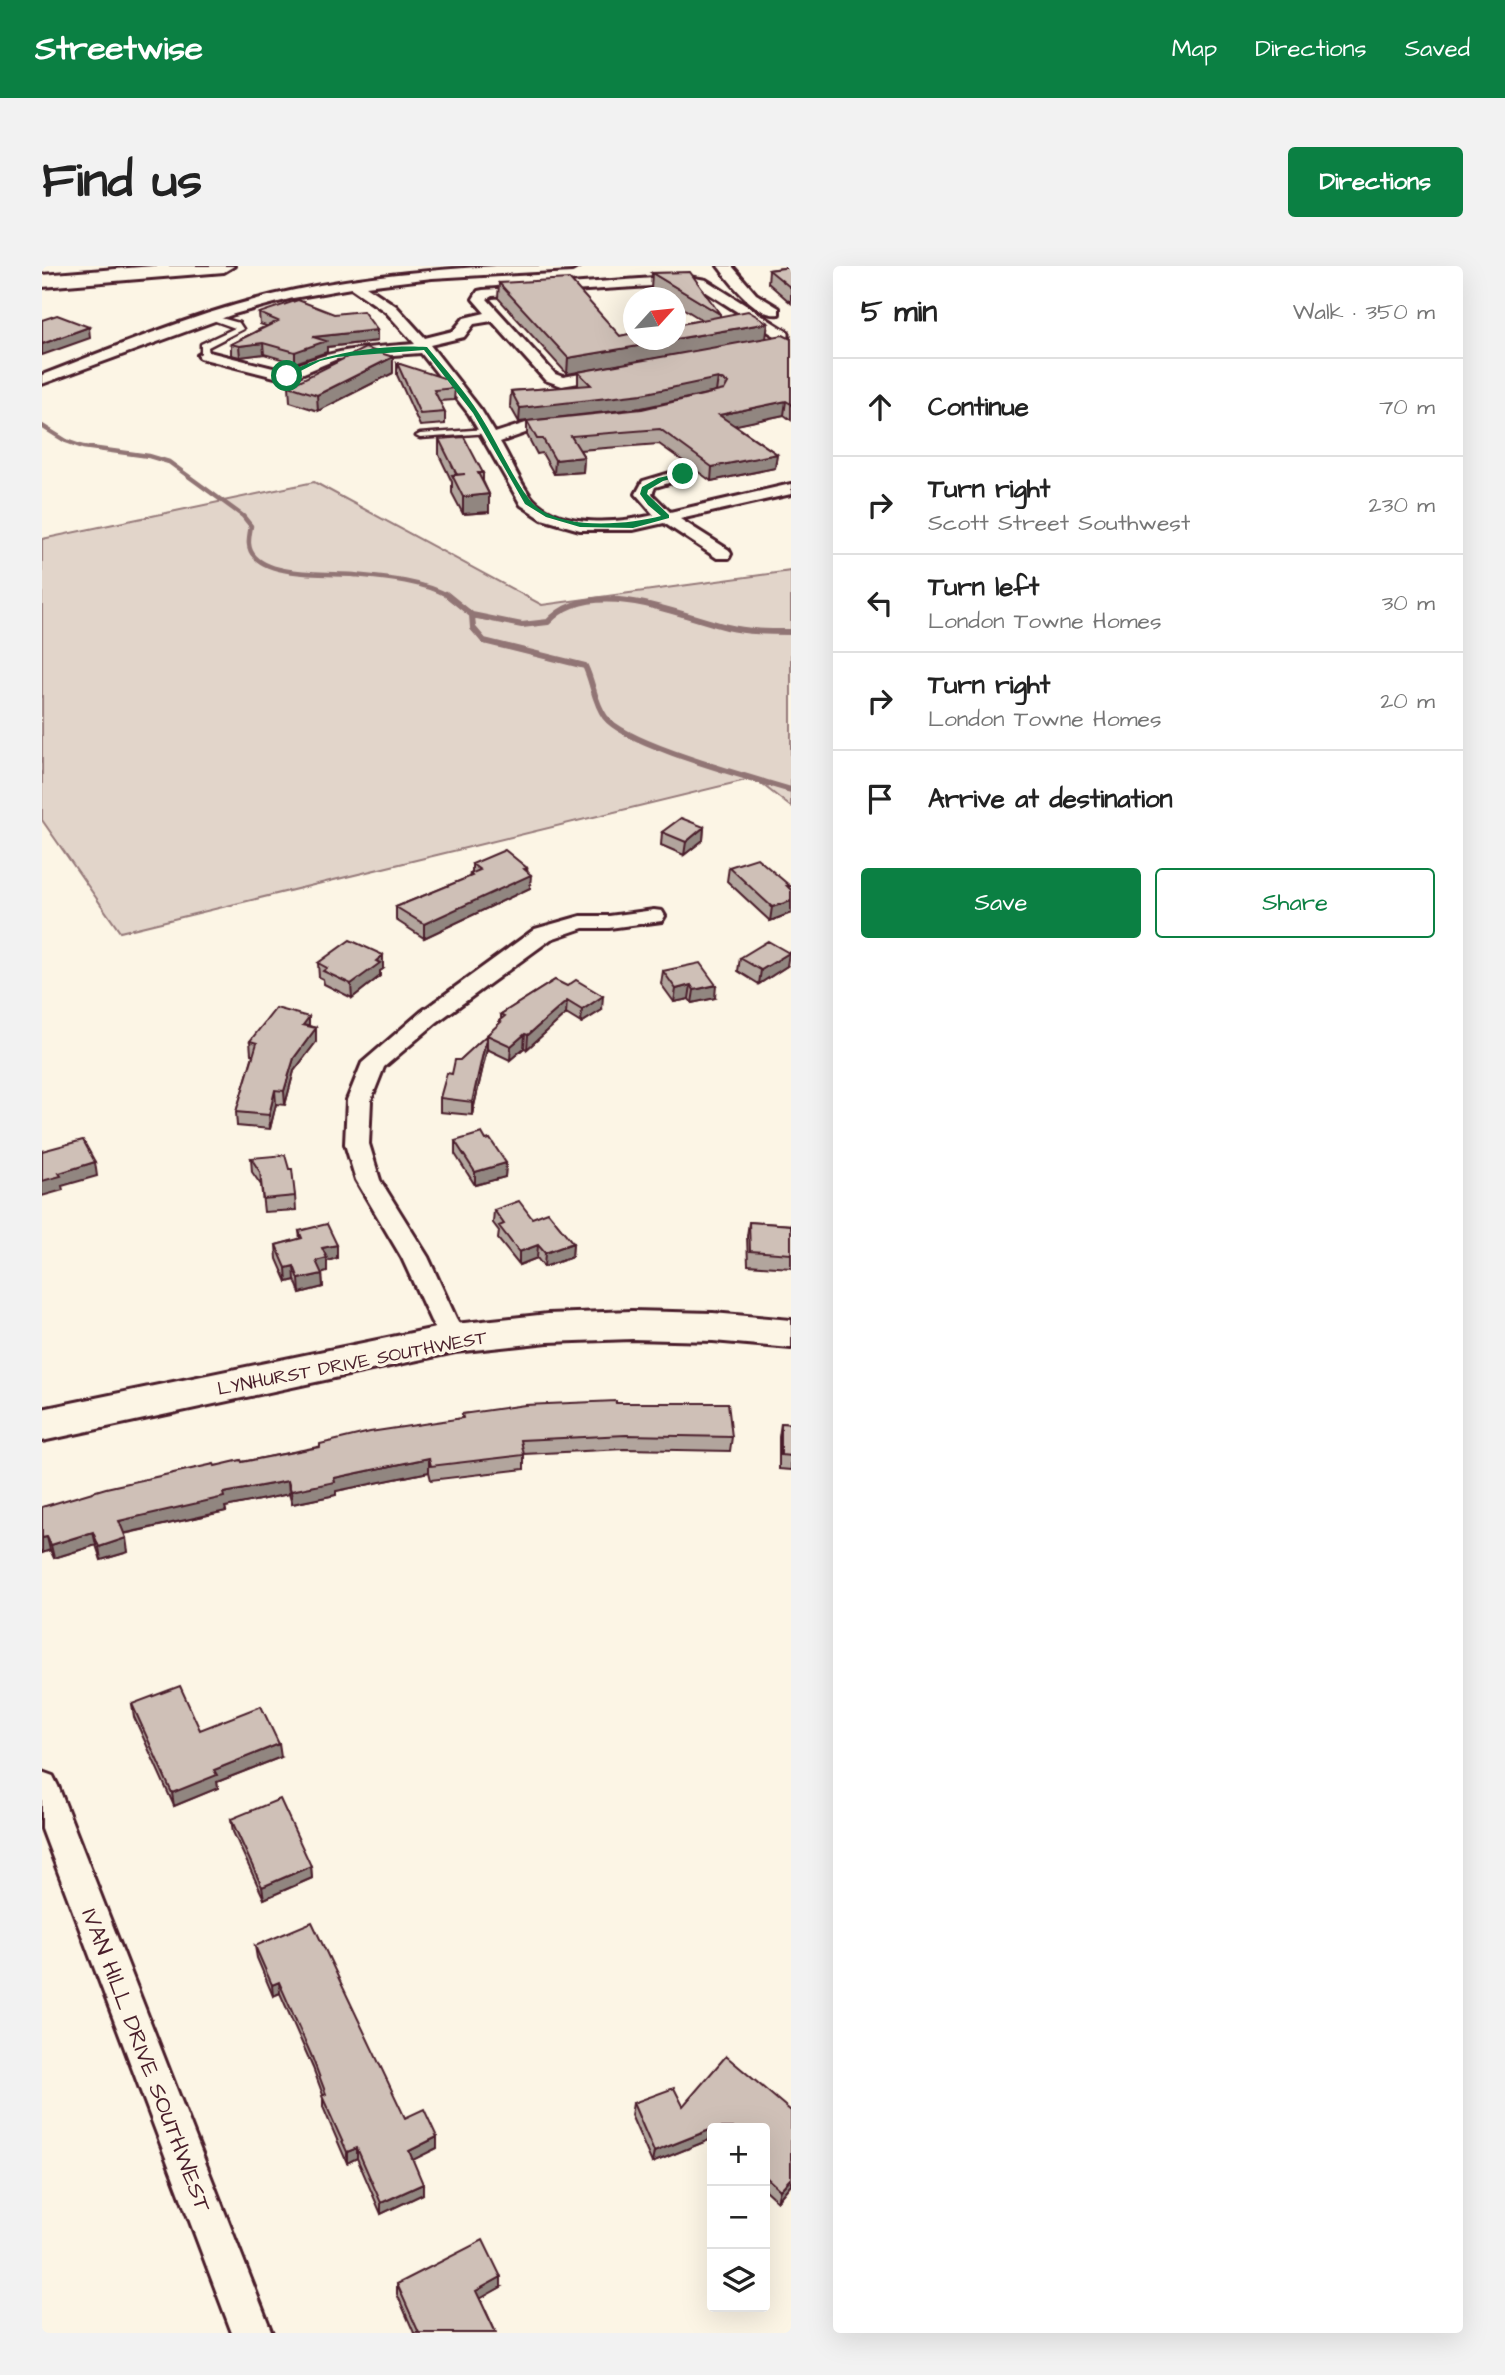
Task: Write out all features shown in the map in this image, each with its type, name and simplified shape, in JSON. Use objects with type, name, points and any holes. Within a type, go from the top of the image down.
[{"type":"main road","points":[[42,281],[224,266]]},
{"type":"main road","name":"LYNHURST DRIVE SOUTHWEST","points":[[42,1425],[455,1338],[548,1328],[632,1325],[713,1327],[791,1334]]},
{"type":"street","points":[[42,380],[214,317],[291,295],[353,283],[428,274],[572,266]]},
{"type":"street","points":[[679,266],[694,282]]},
{"type":"street","points":[[725,266],[751,297],[784,317]]},
{"type":"street","points":[[669,281],[694,282],[701,283],[783,335],[776,344],[562,382],[550,377],[480,299],[483,294],[669,281]]},
{"type":"street","points":[[353,283],[391,309],[423,345],[475,413],[527,502],[548,516],[580,525],[633,525],[791,489]]},
{"type":"street","points":[[205,355],[287,376],[318,360],[336,355],[423,345],[459,334],[463,324],[470,319],[494,317]]},
{"type":"street","points":[[489,435],[529,427],[578,422]]},
{"type":"street","points":[[683,474],[660,480],[645,489],[644,494],[650,503],[667,517],[723,554]]},
{"type":"street","points":[[455,1338],[444,1321],[415,1257],[368,1180],[357,1144],[359,1100],[374,1063],[429,1017],[543,934],[581,922],[654,916]]},
{"type":"street","name":"IVAN HILL DRIVE SOUTHWEST","points":[[42,1786],[252,2333]]},
{"type":"lane","points":[[205,355],[204,346],[239,329],[214,317]]},
{"type":"lane","points":[[420,436],[489,435]]},
{"type":"shaded area","points":[[314,482],[542,605],[791,571],[791,807],[754,778],[120,932],[42,820],[42,539]]},
{"type":"building","points":[[791,267],[791,288],[769,270]]},
{"type":"building","points":[[690,272],[720,314],[686,294],[686,287],[675,287],[652,273]]},
{"type":"building","points":[[569,279],[620,336],[623,335],[623,349],[568,358],[499,283]]},
{"type":"building","points":[[298,300],[334,314],[363,311],[377,330],[313,337],[326,341],[295,352],[263,343],[239,346],[231,344],[278,321],[259,313]]},
{"type":"building","points":[[748,311],[768,323],[686,337],[686,323]]},
{"type":"building","points":[[57,315],[89,327],[42,344],[42,320]]},
{"type":"building","points":[[783,335],[791,339],[791,404],[786,401],[719,415],[777,454],[712,467],[660,429],[571,436],[584,457],[555,460],[543,439],[537,439],[527,421],[642,409],[724,390],[728,383],[718,378],[642,394],[520,408],[511,391],[591,385],[578,372]]},
{"type":"building","points":[[365,348],[393,357],[317,395],[289,386]]},
{"type":"building","points":[[397,363],[447,379],[455,388],[434,390],[445,412],[420,414]]},
{"type":"building","points":[[464,437],[483,473],[478,473],[489,494],[463,497],[452,475],[457,475],[439,439]]},
{"type":"building","points":[[681,818],[704,827],[686,842],[662,832]]},
{"type":"building","points":[[505,850],[527,868],[524,869],[531,875],[424,924],[396,907],[472,876],[470,874],[480,870],[472,864]]},
{"type":"building","points":[[757,858],[790,886],[787,886],[791,890],[791,901],[772,907],[729,867]]},
{"type":"building","points":[[350,940],[383,955],[376,961],[380,963],[351,984],[323,971],[327,968],[318,963]]},
{"type":"building","points":[[768,941],[789,953],[761,970],[740,958]]},
{"type":"building","points":[[700,963],[716,985],[694,990],[691,985],[676,989],[663,971]]},
{"type":"building","points":[[555,980],[567,986],[576,980],[603,996],[582,1010],[567,1001],[511,1046],[487,1035],[472,1102],[440,1098],[447,1073],[452,1074],[455,1060],[460,1060],[501,1022],[499,1021],[505,1016],[501,1014]]},
{"type":"building","points":[[276,1008],[309,1017],[303,1025],[316,1028],[294,1058],[284,1091],[275,1090],[269,1115],[236,1112],[257,1043],[250,1041]]},
{"type":"building","points":[[482,1133],[486,1140],[490,1139],[506,1163],[475,1172],[455,1141]]},
{"type":"building","points":[[83,1140],[95,1162],[42,1181],[42,1151]]},
{"type":"building","points":[[285,1155],[289,1169],[292,1169],[295,1196],[263,1199],[260,1172],[251,1158]]},
{"type":"building","points":[[519,1201],[532,1218],[548,1212],[573,1243],[545,1253],[538,1245],[519,1252],[499,1226],[504,1224],[494,1210]]},
{"type":"building","points":[[749,1222],[791,1225],[791,1254],[750,1251]]},
{"type":"building","points":[[327,1224],[337,1245],[322,1248],[327,1258],[316,1261],[322,1274],[299,1279],[294,1266],[286,1268],[276,1245],[302,1238],[299,1231]]},
{"type":"building","points":[[616,1401],[728,1403],[732,1437],[626,1435],[521,1440],[524,1455],[431,1466],[429,1458],[334,1478],[335,1482],[291,1491],[288,1481],[223,1493],[224,1497],[119,1521],[126,1538],[99,1547],[93,1532],[51,1545],[47,1537],[42,1538],[42,1507],[106,1488],[214,1464],[242,1462],[320,1447],[320,1444],[370,1432],[463,1418],[462,1414],[525,1405]]},
{"type":"building","points":[[781,1423],[791,1424],[791,1456],[781,1455]]},
{"type":"building","points":[[180,1686],[200,1730],[261,1706],[279,1744],[214,1770],[217,1775],[172,1793],[132,1704]]},
{"type":"building","points":[[280,1799],[311,1866],[262,1887],[231,1819]]},
{"type":"building","points":[[312,1922],[405,2118],[424,2109],[437,2137],[409,2151],[423,2184],[381,2203],[357,2148],[347,2152],[322,2096],[326,2094],[312,2057],[279,1982],[272,1985],[255,1946]]},
{"type":"building","points":[[726,2056],[791,2111],[791,2178],[780,2190],[770,2181],[770,2123],[707,2123],[707,2131],[654,2152],[633,2103],[674,2088],[683,2106]]},
{"type":"building","points":[[483,2240],[501,2277],[476,2291],[496,2333],[419,2333],[397,2284]]},
{"type":"waterway","points":[[42,426],[66,441],[83,447],[149,456],[169,462],[243,516],[251,526],[250,550],[255,557],[275,568],[302,573],[354,575],[403,581],[448,595]]},
{"type":"waterway","points":[[448,595],[472,615]]},
{"type":"waterway","points":[[472,615],[522,625],[548,622],[566,608],[587,601],[610,600],[659,607],[735,629],[791,632]]},
{"type":"waterway","points":[[472,615],[473,628],[484,641],[585,666],[601,711],[617,728],[692,760],[791,790]]},
{"type":"route","points":[[287,376],[318,360],[336,355],[425,348],[475,413],[527,502],[548,516],[580,525],[633,525],[667,517],[650,503],[644,494],[645,489],[649,484],[683,474]]}]
